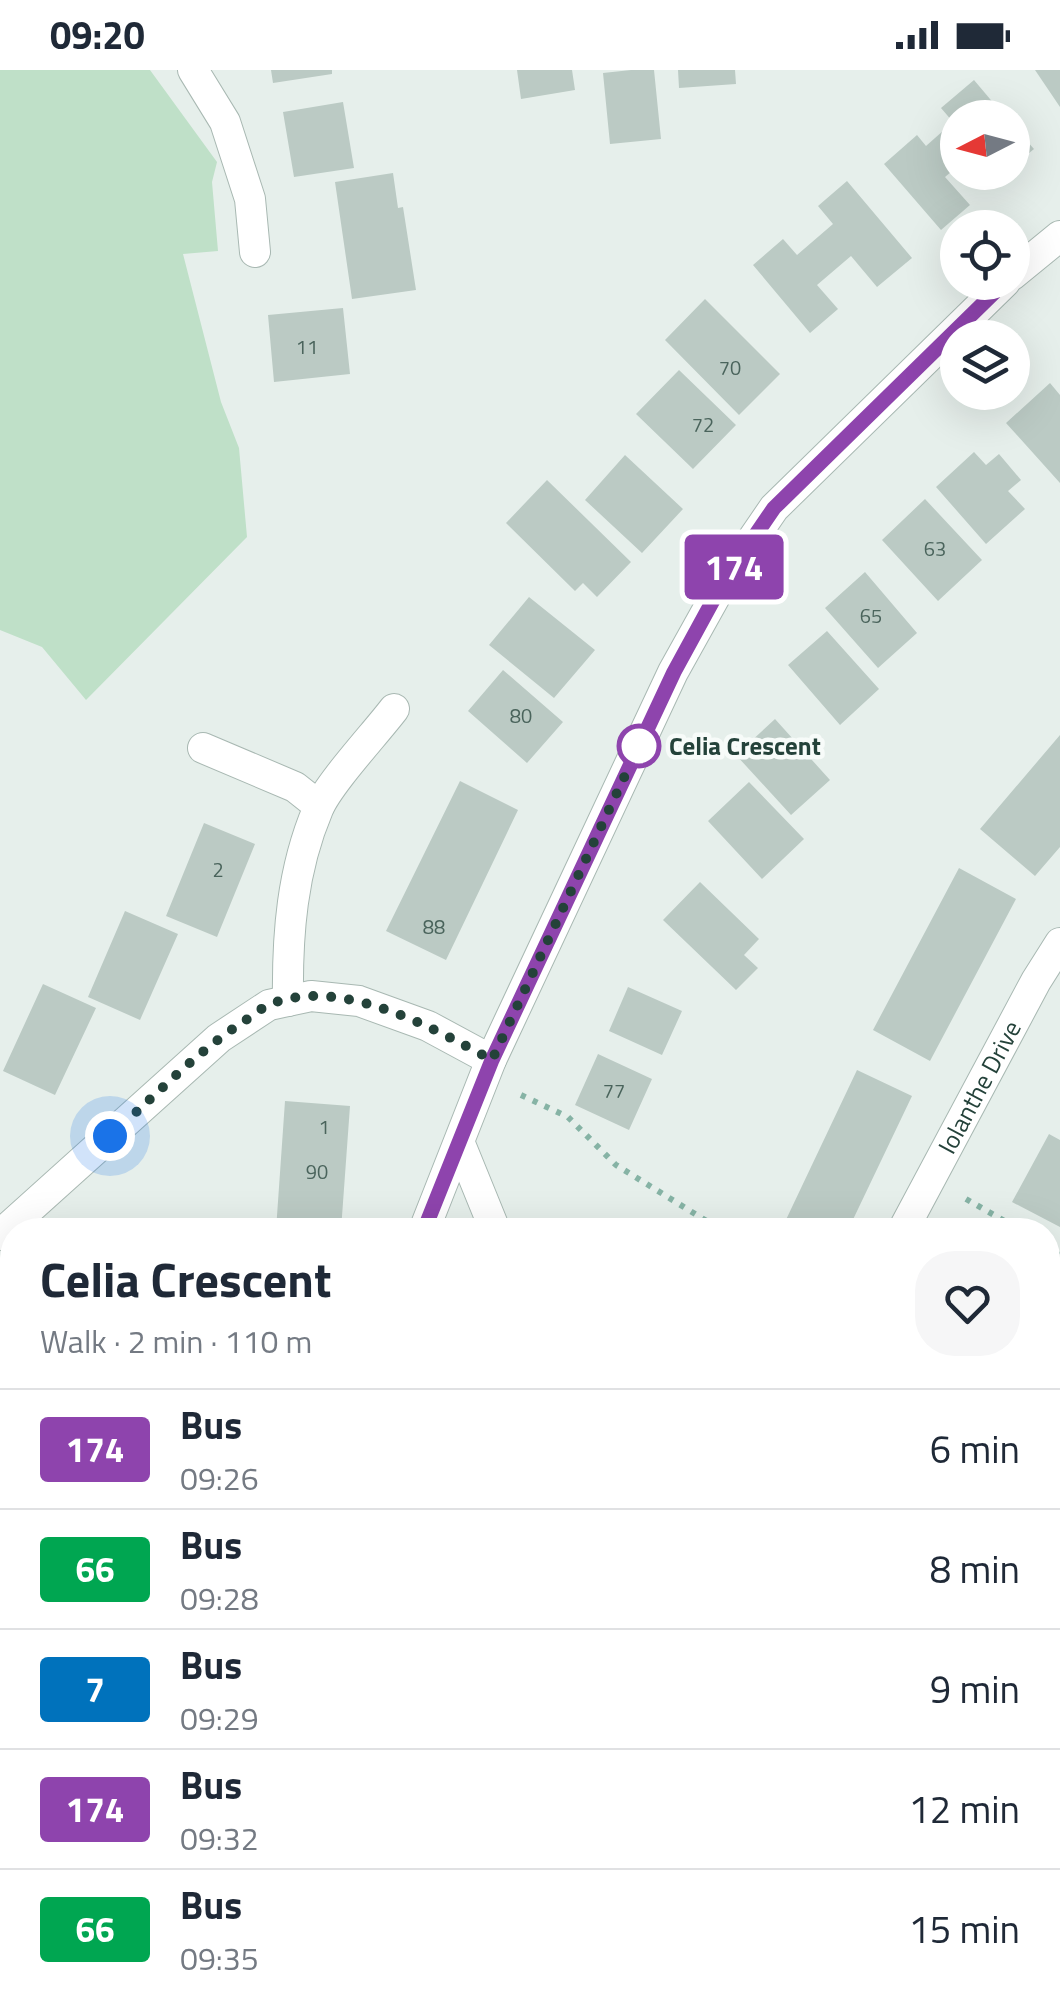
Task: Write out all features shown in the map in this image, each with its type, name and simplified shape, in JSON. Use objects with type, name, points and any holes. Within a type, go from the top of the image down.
[{"type":"street","points":[[193,70],[226,122],[250,199],[255,252]]},
{"type":"street","points":[[1030,260],[1060,236]]},
{"type":"street","points":[[429,1218],[489,1069],[674,672],[722,584],[774,508],[987,300]]},
{"type":"street","points":[[288,1001],[293,897],[319,806],[394,710]]},
{"type":"street","points":[[203,748],[296,787],[319,806]]},
{"type":"street","name":"Iolanthe Drive","points":[[909,1218],[1060,943]]},
{"type":"street","points":[[20,1218],[219,1038],[269,1005],[311,996],[359,1001],[428,1026],[489,1069]]},
{"type":"street","points":[[460,1144],[490,1218]]},
{"type":"path","points":[[489,1069],[568,1118],[616,1165],[702,1218]]},
{"type":"path","points":[[930,1178],[999,1218]]},
{"type":"green space","points":[[0,70],[150,70],[217,162],[212,182],[218,251],[183,254],[221,402],[239,448],[247,537],[86,700],[42,647],[0,630]]},
{"type":"building","points":[[271,70],[332,70],[332,74],[273,83]]},
{"type":"building","points":[[517,70],[572,70],[575,90],[521,99]]},
{"type":"building","points":[[654,70],[661,139],[610,144],[603,73]]},
{"type":"building","points":[[678,70],[735,70],[736,84],[679,88]]},
{"type":"building","points":[[1035,70],[1060,70],[1060,107]]},
{"type":"building","points":[[974,80],[991,100],[950,100]]},
{"type":"building","points":[[343,102],[354,168],[294,177],[283,112]]},
{"type":"building","points":[[940,134],[940,190],[957,190],[970,205],[964,210],[940,210],[940,229],[884,164],[917,135],[926,146]]},
{"type":"building","points":[[393,173],[398,208],[403,207],[416,290],[352,299],[335,182]]},
{"type":"building","points":[[847,181],[912,258],[877,287],[851,256],[817,285],[838,309],[810,333],[753,265],[783,239],[797,255],[833,224],[818,206]]},
{"type":"building","points":[[705,299],[780,374],[739,415],[665,340]]},
{"type":"building","points":[[343,308],[350,374],[274,382],[268,315]]},
{"type":"building","points":[[679,370],[736,425],[693,469],[636,414]]},
{"type":"building","points":[[1050,383],[1060,395],[1060,483],[1006,423],[1020,410],[1030,410],[1030,401]]},
{"type":"building","points":[[974,452],[986,465],[999,454],[1021,480],[1008,491],[1025,509],[986,544],[936,487]]},
{"type":"building","points":[[625,455],[683,509],[642,553],[585,500]]},
{"type":"building","points":[[547,480],[631,562],[597,597],[583,583],[575,591],[506,523]]},
{"type":"building","points":[[925,499],[982,560],[938,601],[882,540]]},
{"type":"building","points":[[865,572],[917,633],[878,668],[825,608]]},
{"type":"building","points":[[529,597],[595,650],[554,698],[489,645]]},
{"type":"building","points":[[827,631],[879,689],[840,725],[788,665]]},
{"type":"building","points":[[503,670],[563,722],[527,763],[468,711]]},
{"type":"building","points":[[775,719],[830,780],[791,815],[736,755]]},
{"type":"building","points":[[1060,735],[1060,847],[1035,876],[980,829]]},
{"type":"building","points":[[460,781],[518,810],[446,960],[386,931]]},
{"type":"building","points":[[749,782],[804,839],[762,879],[708,821]]},
{"type":"building","points":[[204,823],[255,844],[217,937],[166,916]]},
{"type":"building","points":[[959,868],[1016,899],[930,1061],[873,1030]]},
{"type":"building","points":[[700,882],[759,939],[744,955],[758,968],[736,990],[663,920]]},
{"type":"building","points":[[125,911],[178,934],[140,1020],[88,997]]},
{"type":"building","points":[[43,984],[96,1008],[55,1095],[3,1071]]},
{"type":"building","points":[[628,987],[682,1011],[662,1055],[609,1031]]},
{"type":"building","points":[[598,1054],[652,1079],[629,1130],[575,1105]]},
{"type":"building","points":[[857,1070],[912,1096],[854,1218],[787,1218]]},
{"type":"building","points":[[285,1101],[350,1106],[342,1218],[277,1218]]},
{"type":"building","points":[[1049,1134],[1060,1140],[1060,1218],[1043,1218],[1012,1202]]},
{"type":"bus line","name":"174","points":[[429,1218],[492,1060],[674,672],[722,584],[774,508],[986,300]]},
{"type":"place","name":"Celia Crescent","points":[[639,746]]},
{"type":"route","points":[[110,1136],[219,1038],[269,1005],[311,996],[359,1001],[428,1026],[492,1060],[643,737],[639,746]]}]
